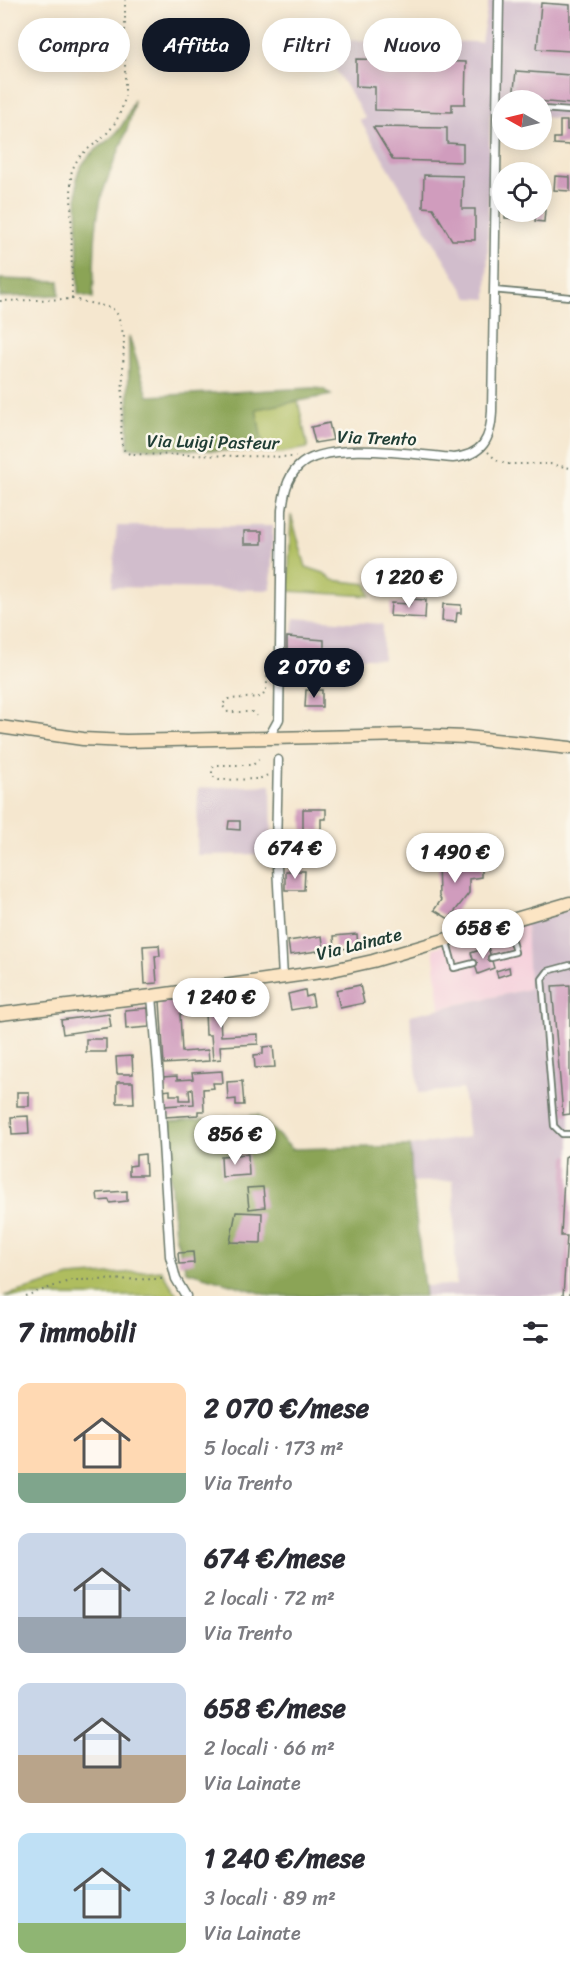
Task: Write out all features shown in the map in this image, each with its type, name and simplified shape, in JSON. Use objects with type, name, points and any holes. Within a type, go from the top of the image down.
[{"type":"main road","points":[[0,727],[83,739],[126,741],[289,736],[433,736],[466,737],[570,748]]},
{"type":"main road","name":"Via Lainate","points":[[0,1014],[283,978],[362,963],[570,903]]},
{"type":"street","points":[[499,0],[500,90]]},
{"type":"street","points":[[483,444],[491,423],[498,150]]},
{"type":"street","name":"Via Trento","points":[[310,459],[327,453],[346,452],[453,458],[471,454],[483,444]]},
{"type":"street","points":[[269,737],[279,720],[284,494],[289,478],[299,466],[310,459]]},
{"type":"street","points":[[279,720],[289,736]]},
{"type":"street","points":[[278,760],[276,848],[283,978]]},
{"type":"street","points":[[152,996],[170,1256],[176,1278],[186,1296]]},
{"type":"lane","points":[[552,110],[570,111]]},
{"type":"lane","points":[[493,290],[570,297]]},
{"type":"lane","points":[[491,958],[515,952],[507,922]]},
{"type":"lane","points":[[447,939],[454,968],[474,963]]},
{"type":"lane","points":[[570,965],[548,970],[542,979],[554,1126],[562,1134],[570,1134]]},
{"type":"path","points":[[72,298],[71,174],[77,159],[85,150],[105,136],[122,110],[125,98],[125,0]]},
{"type":"path","name":"Via Luigi Pasteur","points":[[0,301],[72,298],[112,308],[118,315],[124,337],[121,442],[125,452],[130,454],[310,459]]},
{"type":"path","points":[[483,444],[496,460],[506,464],[550,464],[570,468]]},
{"type":"path","points":[[256,716],[252,712],[228,712],[222,705],[228,699],[261,698],[267,690],[269,666],[279,664]]},
{"type":"path","points":[[259,759],[253,765],[216,765],[212,768],[212,776],[219,780],[259,778],[269,774],[278,774]]},
{"type":"path","points":[[25,1296],[72,1280],[176,1278]]},
{"type":"shaded area","points":[[489,0],[570,0],[570,119],[552,118],[552,90],[492,90],[487,299],[468,298],[359,119],[366,119],[337,72],[351,72],[351,40],[363,41],[363,72],[462,72],[462,42],[481,42]]},
{"type":"shaded area","points":[[117,526],[273,526],[271,590],[112,587]]},
{"type":"shaded area","points":[[294,618],[383,624],[383,659],[287,653],[287,637],[293,632]]},
{"type":"shaded area","points":[[271,785],[272,854],[197,855],[198,788]]},
{"type":"shaded area","points":[[570,909],[570,1296],[425,1296],[425,1286],[456,1285],[453,1181],[412,1182],[410,1146],[469,1137],[463,1089],[419,1093],[410,1015],[529,989],[526,922]]},
{"type":"shaded area","points":[[526,922],[529,989],[440,1008],[433,948]]},
{"type":"green space","points":[[134,100],[129,124],[107,180],[100,205],[96,231],[93,298],[78,294],[77,176],[88,157],[118,130]]},
{"type":"green space","points":[[0,279],[59,281],[59,295],[0,297]]},
{"type":"green space","points":[[129,336],[148,396],[313,388],[323,389],[331,395],[256,409],[264,452],[128,448]]},
{"type":"green space","points":[[298,401],[308,448],[281,453],[264,452],[256,409]]},
{"type":"green space","points":[[291,515],[306,567],[324,573],[333,580],[367,584],[370,596],[288,591]]},
{"type":"green space","points":[[258,1115],[292,1149],[410,1146],[425,1296],[271,1296],[186,1271],[175,1235],[165,1122]]},
{"type":"green space","points":[[161,1270],[178,1296],[4,1296],[70,1277]]},
{"type":"building","points":[[541,3],[570,5],[570,51],[537,49]]},
{"type":"building","points":[[356,59],[363,59],[363,72],[462,72],[462,62],[466,62],[465,104],[452,104],[452,112],[375,110],[375,87],[356,86]]},
{"type":"building","points":[[516,71],[570,75],[570,104],[552,102],[552,90],[514,90]]},
{"type":"building","points":[[560,121],[567,121],[567,130],[570,130],[570,145],[554,144],[554,138],[560,138]]},
{"type":"building","points":[[373,127],[447,128],[447,143],[463,144],[463,162],[393,160]]},
{"type":"building","points":[[424,175],[463,176],[462,209],[475,209],[475,240],[452,240],[433,208],[423,207]]},
{"type":"building","points":[[555,176],[570,177],[570,191],[554,190]]},
{"type":"building","points":[[329,423],[333,440],[315,443],[311,427]]},
{"type":"building","points":[[244,531],[262,531],[262,544],[244,544]]},
{"type":"building","points":[[411,599],[426,600],[425,618],[390,616],[391,603],[410,604]]},
{"type":"building","points":[[443,604],[461,605],[461,613],[457,613],[456,622],[442,621]]},
{"type":"building","points":[[287,637],[324,640],[324,656],[287,653]]},
{"type":"building","points":[[306,690],[322,690],[322,707],[305,707]]},
{"type":"building","points":[[303,809],[326,809],[326,819],[321,819],[321,831],[303,831]]},
{"type":"building","points":[[229,821],[240,821],[240,830],[228,829]]},
{"type":"building","points":[[438,860],[481,862],[481,877],[469,879],[469,893],[449,919],[434,910],[441,900]]},
{"type":"building","points":[[285,871],[305,871],[304,890],[285,890]]},
{"type":"building","points":[[357,934],[358,948],[335,949],[334,936]]},
{"type":"building","points":[[322,936],[324,950],[290,955],[288,941]]},
{"type":"building","points":[[159,945],[160,956],[155,956],[157,983],[145,984],[143,946]]},
{"type":"building","points":[[488,947],[494,968],[478,974],[471,953]]},
{"type":"building","points":[[509,967],[510,973],[498,977],[496,971]]},
{"type":"building","points":[[360,985],[364,1003],[340,1008],[336,990]]},
{"type":"building","points":[[570,985],[570,1114],[563,1115],[552,986]]},
{"type":"building","points":[[305,990],[306,997],[312,995],[314,1006],[291,1010],[288,994]]},
{"type":"building","points":[[219,998],[221,1036],[258,1034],[258,1044],[220,1046],[221,1059],[213,1060],[211,1035],[206,1035],[205,1012],[200,1012],[199,999]]},
{"type":"building","points":[[191,999],[192,1013],[180,1014],[182,1052],[208,1050],[209,1061],[164,1064],[160,1001]]},
{"type":"building","points":[[148,1008],[149,1027],[126,1029],[125,1010]]},
{"type":"building","points":[[109,1014],[111,1027],[63,1034],[61,1020]]},
{"type":"building","points":[[86,1039],[106,1039],[106,1052],[86,1052]]},
{"type":"building","points":[[273,1046],[275,1067],[255,1068],[254,1055],[263,1054],[263,1047]]},
{"type":"building","points":[[132,1056],[133,1074],[117,1074],[116,1057]]},
{"type":"building","points":[[222,1071],[223,1083],[213,1083],[214,1088],[203,1089],[204,1111],[198,1111],[198,1115],[165,1117],[164,1106],[194,1104],[193,1089],[189,1090],[190,1100],[180,1100],[180,1095],[170,1095],[170,1090],[163,1091],[162,1077],[177,1076],[177,1080],[193,1079],[192,1073]]},
{"type":"building","points":[[242,1081],[244,1105],[236,1105],[236,1099],[228,1100],[227,1082]]},
{"type":"building","points":[[117,1082],[133,1082],[134,1103],[117,1103]]},
{"type":"building","points":[[17,1092],[29,1092],[29,1106],[17,1106]]},
{"type":"building","points":[[28,1116],[29,1134],[12,1135],[11,1117]]},
{"type":"building","points":[[145,1154],[146,1175],[129,1175],[129,1166],[136,1165],[136,1155]]},
{"type":"building","points":[[248,1154],[249,1175],[222,1177],[221,1156]]},
{"type":"building","points":[[570,1154],[570,1296],[563,1296],[567,1236],[561,1236],[565,1157]]},
{"type":"building","points":[[263,1187],[265,1207],[249,1209],[247,1188]]},
{"type":"building","points":[[127,1191],[127,1201],[110,1203],[109,1200],[98,1201],[97,1193]]},
{"type":"building","points":[[236,1212],[262,1213],[261,1243],[230,1242]]},
{"type":"building","points":[[193,1252],[194,1263],[179,1264],[178,1253]]}]
